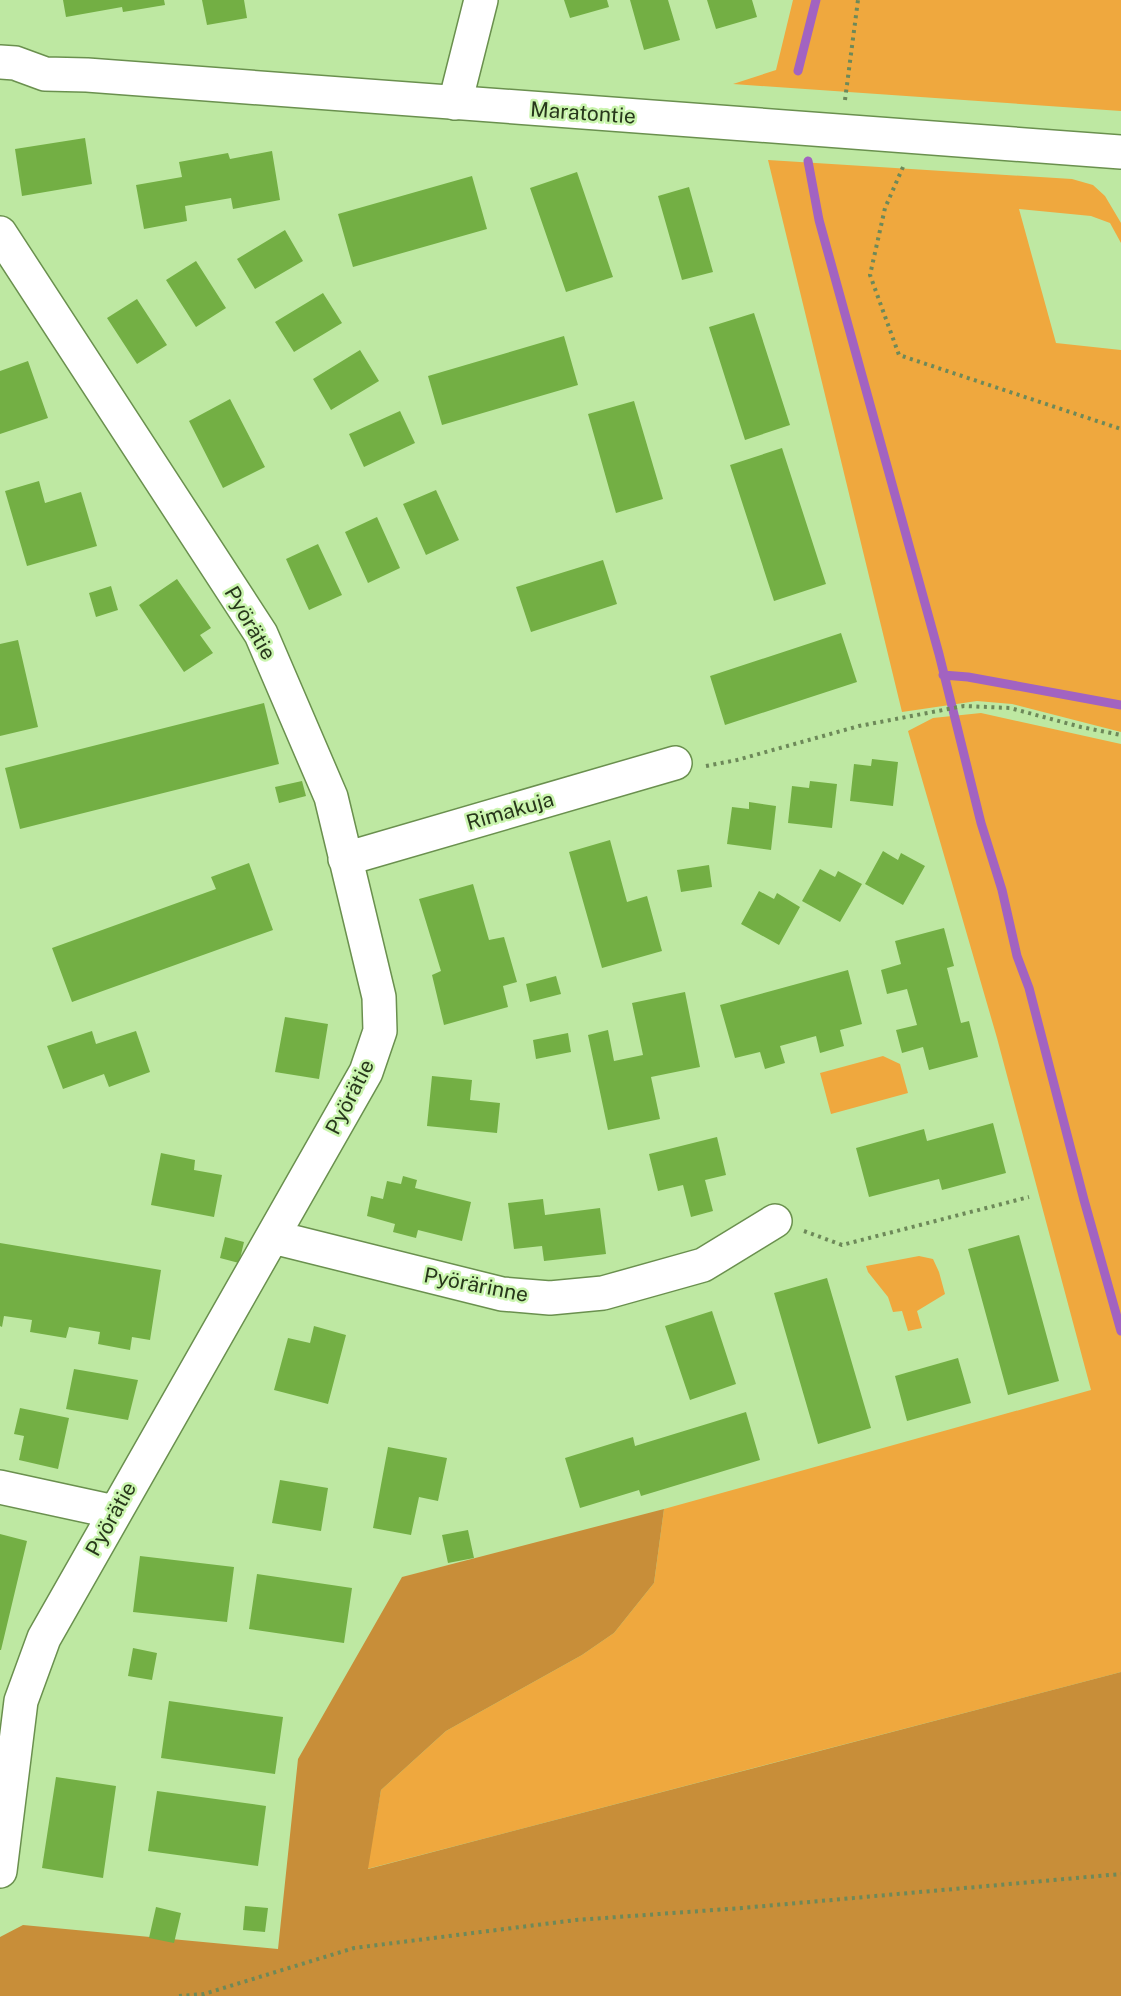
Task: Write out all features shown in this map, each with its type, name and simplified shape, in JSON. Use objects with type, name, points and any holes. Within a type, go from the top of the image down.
[{"type":"street","points":[[455,103],[481,0]]},
{"type":"street","name":"Maratontie","points":[[0,62],[15,63],[45,74],[87,75],[1121,152]]},
{"type":"street","name":"Maratontie","points":[[0,85],[14,85],[45,74]]},
{"type":"street","name":"Pyörätie","points":[[0,233],[261,634],[331,797],[379,997],[380,1031],[366,1072],[44,1638],[21,1701],[0,1870]]},
{"type":"street","name":"Rimakuja","points":[[345,859],[675,763]]},
{"type":"street","name":"Pyörärinne","points":[[273,1237],[502,1294],[550,1298],[603,1293],[703,1265],[775,1221]]},
{"type":"street","points":[[0,1487],[115,1512]]},
{"type":"path","points":[[844,103],[858,0]]},
{"type":"path","points":[[906,158],[885,208],[870,275],[899,355],[1121,429]]},
{"type":"path","points":[[675,763],[706,766],[737,760],[859,726],[964,706],[1011,708],[1121,735]]},
{"type":"path","points":[[775,1221],[842,1245],[1029,1197]]},
{"type":"path","points":[[179,1996],[204,1994],[354,1948],[576,1920],[742,1908],[1121,1874]]},
{"type":"shaded area","points":[[793,0],[1121,0],[1121,111],[733,84],[776,70]]},
{"type":"shaded area","points":[[768,160],[1072,179],[1093,185],[1105,196],[1121,223],[1121,243],[1110,223],[1091,216],[1019,209],[1056,343],[1121,350],[1121,732],[1012,704],[977,701],[902,712]]},
{"type":"shaded area","points":[[981,713],[1121,744],[1121,1672],[367,1869],[381,1790],[446,1731],[582,1655],[614,1633],[654,1583],[664,1509],[1091,1390],[997,1038],[908,731],[933,718]]},
{"type":"shaded area","points":[[883,1056],[900,1064],[908,1093],[831,1114],[820,1073]]},
{"type":"shaded area","points":[[919,1256],[933,1259],[945,1294],[917,1311],[922,1328],[908,1331],[902,1311],[893,1312],[888,1297],[868,1272],[866,1266]]},
{"type":"shaded area","points":[[664,1509],[654,1583],[614,1633],[582,1655],[446,1731],[381,1790],[368,1869],[1121,1672],[1121,1996],[0,1996],[0,1937],[23,1925],[278,1949],[298,1759],[402,1577]]},
{"type":"building","points":[[63,0],[164,0],[165,5],[123,12],[122,7],[66,17]]},
{"type":"building","points":[[202,0],[244,0],[247,18],[207,25]]},
{"type":"building","points":[[564,0],[607,0],[609,7],[570,18]]},
{"type":"building","points":[[630,0],[668,0],[680,40],[644,50]]},
{"type":"building","points":[[707,0],[752,0],[757,17],[716,29]]},
{"type":"building","points":[[85,138],[92,184],[22,196],[15,149]]},
{"type":"building","points":[[272,151],[280,200],[233,209],[231,198],[185,206],[187,221],[144,229],[136,185],[182,177],[179,162],[228,153],[230,159]]},
{"type":"building","points":[[577,172],[613,277],[566,292],[530,188]]},
{"type":"building","points":[[472,176],[487,229],[353,267],[338,214]]},
{"type":"building","points":[[689,187],[713,272],[682,280],[658,196]]},
{"type":"building","points":[[285,230],[303,261],[255,289],[237,259]]},
{"type":"building","points":[[196,261],[226,308],[196,327],[166,280]]},
{"type":"building","points":[[323,293],[342,323],[294,352],[275,322]]},
{"type":"building","points":[[137,299],[167,345],[137,364],[107,318]]},
{"type":"building","points":[[754,313],[790,425],[745,440],[709,327]]},
{"type":"building","points":[[564,336],[578,385],[442,425],[428,376]]},
{"type":"building","points":[[360,350],[379,381],[331,410],[313,379]]},
{"type":"building","points":[[28,361],[48,418],[0,434],[0,371]]},
{"type":"building","points":[[230,399],[265,467],[223,488],[189,421]]},
{"type":"building","points":[[634,401],[663,499],[616,513],[588,414]]},
{"type":"building","points":[[400,411],[415,443],[364,467],[349,434]]},
{"type":"building","points":[[782,448],[826,584],[774,601],[730,465]]},
{"type":"building","points":[[39,481],[45,503],[81,492],[97,546],[27,566],[5,491]]},
{"type":"building","points":[[436,490],[459,540],[426,555],[403,504]]},
{"type":"building","points":[[377,517],[400,568],[368,583],[345,532]]},
{"type":"building","points":[[318,544],[342,595],[309,610],[286,559]]},
{"type":"building","points":[[603,560],[617,604],[531,632],[516,587]]},
{"type":"building","points":[[177,579],[211,628],[200,635],[213,653],[184,672],[139,605]]},
{"type":"building","points":[[111,586],[118,610],[96,617],[89,593]]},
{"type":"building","points":[[841,633],[857,682],[725,725],[710,676]]},
{"type":"building","points":[[18,640],[38,727],[0,736],[0,644]]},
{"type":"building","points":[[264,703],[279,764],[20,829],[5,768]]},
{"type":"building","points":[[872,759],[898,762],[893,806],[850,801],[854,764],[871,766]]},
{"type":"building","points":[[302,781],[306,796],[279,803],[275,787]]},
{"type":"building","points":[[810,781],[837,784],[832,828],[788,823],[792,786],[809,788]]},
{"type":"building","points":[[749,802],[776,806],[771,850],[727,844],[732,807],[749,809]]},
{"type":"building","points":[[610,840],[627,902],[647,896],[662,951],[602,968],[569,852]]},
{"type":"building","points":[[883,851],[898,860],[901,853],[925,866],[903,905],[865,884]]},
{"type":"building","points":[[249,863],[273,930],[72,1002],[52,948],[216,889],[211,877]]},
{"type":"building","points":[[709,865],[712,887],[681,892],[677,870]]},
{"type":"building","points":[[820,869],[835,877],[838,871],[862,884],[840,922],[802,901]]},
{"type":"building","points":[[473,884],[489,940],[504,937],[517,982],[503,986],[508,1007],[444,1025],[432,975],[441,971],[419,899]]},
{"type":"building","points":[[759,891],[774,899],[777,893],[800,907],[779,945],[741,924]]},
{"type":"building","points":[[944,928],[954,966],[947,968],[961,1023],[969,1021],[978,1057],[929,1070],[923,1047],[902,1053],[896,1030],[917,1025],[907,989],[887,994],[881,970],[901,964],[895,941]]},
{"type":"building","points":[[848,970],[862,1024],[840,1030],[844,1046],[820,1053],[816,1036],[780,1046],[785,1063],[765,1069],[760,1052],[735,1058],[720,1005]]},
{"type":"building","points":[[556,976],[561,994],[530,1002],[526,984]]},
{"type":"building","points":[[685,992],[700,1067],[651,1077],[660,1119],[608,1130],[588,1035],[608,1030],[614,1061],[643,1055],[632,1003]]},
{"type":"building","points":[[285,1017],[328,1024],[319,1079],[275,1072]]},
{"type":"building","points":[[92,1031],[96,1044],[136,1031],[150,1072],[109,1087],[104,1074],[63,1089],[47,1046]]},
{"type":"building","points":[[568,1033],[571,1052],[536,1059],[533,1040]]},
{"type":"building","points":[[432,1076],[472,1080],[470,1100],[500,1103],[497,1133],[427,1126]]},
{"type":"building","points":[[993,1123],[1006,1173],[942,1190],[939,1179],[869,1197],[856,1148],[924,1129],[927,1141]]},
{"type":"building","points":[[717,1137],[726,1175],[705,1180],[713,1211],[691,1217],[683,1185],[658,1191],[649,1154]]},
{"type":"building","points":[[161,1153],[195,1160],[194,1170],[222,1175],[214,1217],[151,1205]]},
{"type":"building","points":[[403,1176],[417,1180],[415,1188],[471,1202],[462,1241],[418,1230],[416,1238],[393,1232],[395,1224],[367,1216],[371,1196],[383,1199],[387,1181],[401,1184]]},
{"type":"building","points":[[543,1199],[545,1215],[600,1208],[606,1254],[544,1261],[542,1246],[514,1249],[508,1203]]},
{"type":"building","points":[[1019,1235],[1059,1381],[1008,1395],[968,1249]]},
{"type":"building","points":[[225,1237],[244,1242],[239,1263],[220,1258]]},
{"type":"building","points":[[0,1243],[161,1270],[150,1340],[132,1337],[130,1350],[98,1344],[100,1332],[69,1327],[66,1338],[30,1332],[32,1320],[4,1316],[2,1327],[0,1326]]},
{"type":"building","points":[[827,1278],[871,1428],[818,1444],[774,1293]]},
{"type":"building","points":[[712,1311],[736,1384],[690,1400],[665,1326]]},
{"type":"building","points":[[314,1326],[346,1335],[328,1404],[274,1390],[288,1338],[310,1343]]},
{"type":"building","points":[[958,1358],[971,1403],[907,1421],[895,1376]]},
{"type":"building","points":[[74,1369],[138,1380],[128,1420],[66,1409]]},
{"type":"building","points":[[20,1408],[69,1418],[58,1469],[19,1460],[24,1436],[14,1434]]},
{"type":"building","points":[[746,1412],[760,1460],[641,1496],[639,1490],[580,1508],[565,1458],[633,1437],[635,1446]]},
{"type":"building","points":[[388,1447],[447,1458],[438,1501],[419,1497],[411,1535],[373,1528]]},
{"type":"building","points":[[280,1480],[328,1488],[321,1531],[272,1523]]},
{"type":"building","points":[[468,1530],[474,1558],[448,1563],[442,1535]]},
{"type":"building","points":[[0,1534],[27,1541],[1,1650],[0,1650]]},
{"type":"building","points":[[140,1556],[234,1567],[227,1622],[133,1612]]},
{"type":"building","points":[[257,1574],[352,1588],[344,1643],[249,1629]]},
{"type":"building","points":[[133,1648],[157,1653],[152,1680],[128,1676]]},
{"type":"building","points":[[169,1701],[283,1717],[275,1774],[161,1758]]},
{"type":"building","points":[[56,1777],[116,1786],[103,1878],[42,1868]]},
{"type":"building","points":[[157,1791],[266,1806],[258,1866],[148,1851]]},
{"type":"building","points":[[245,1906],[268,1908],[265,1932],[243,1930]]},
{"type":"building","points":[[156,1907],[181,1913],[174,1943],[149,1938]]},
{"type":"waterway","points":[[798,71],[816,0]]},
{"type":"waterway","points":[[808,161],[819,220],[939,654],[981,823],[1002,890],[1017,956],[1029,988],[1121,1331]]},
{"type":"waterway","points":[[943,675],[968,677],[1121,705]]}]
